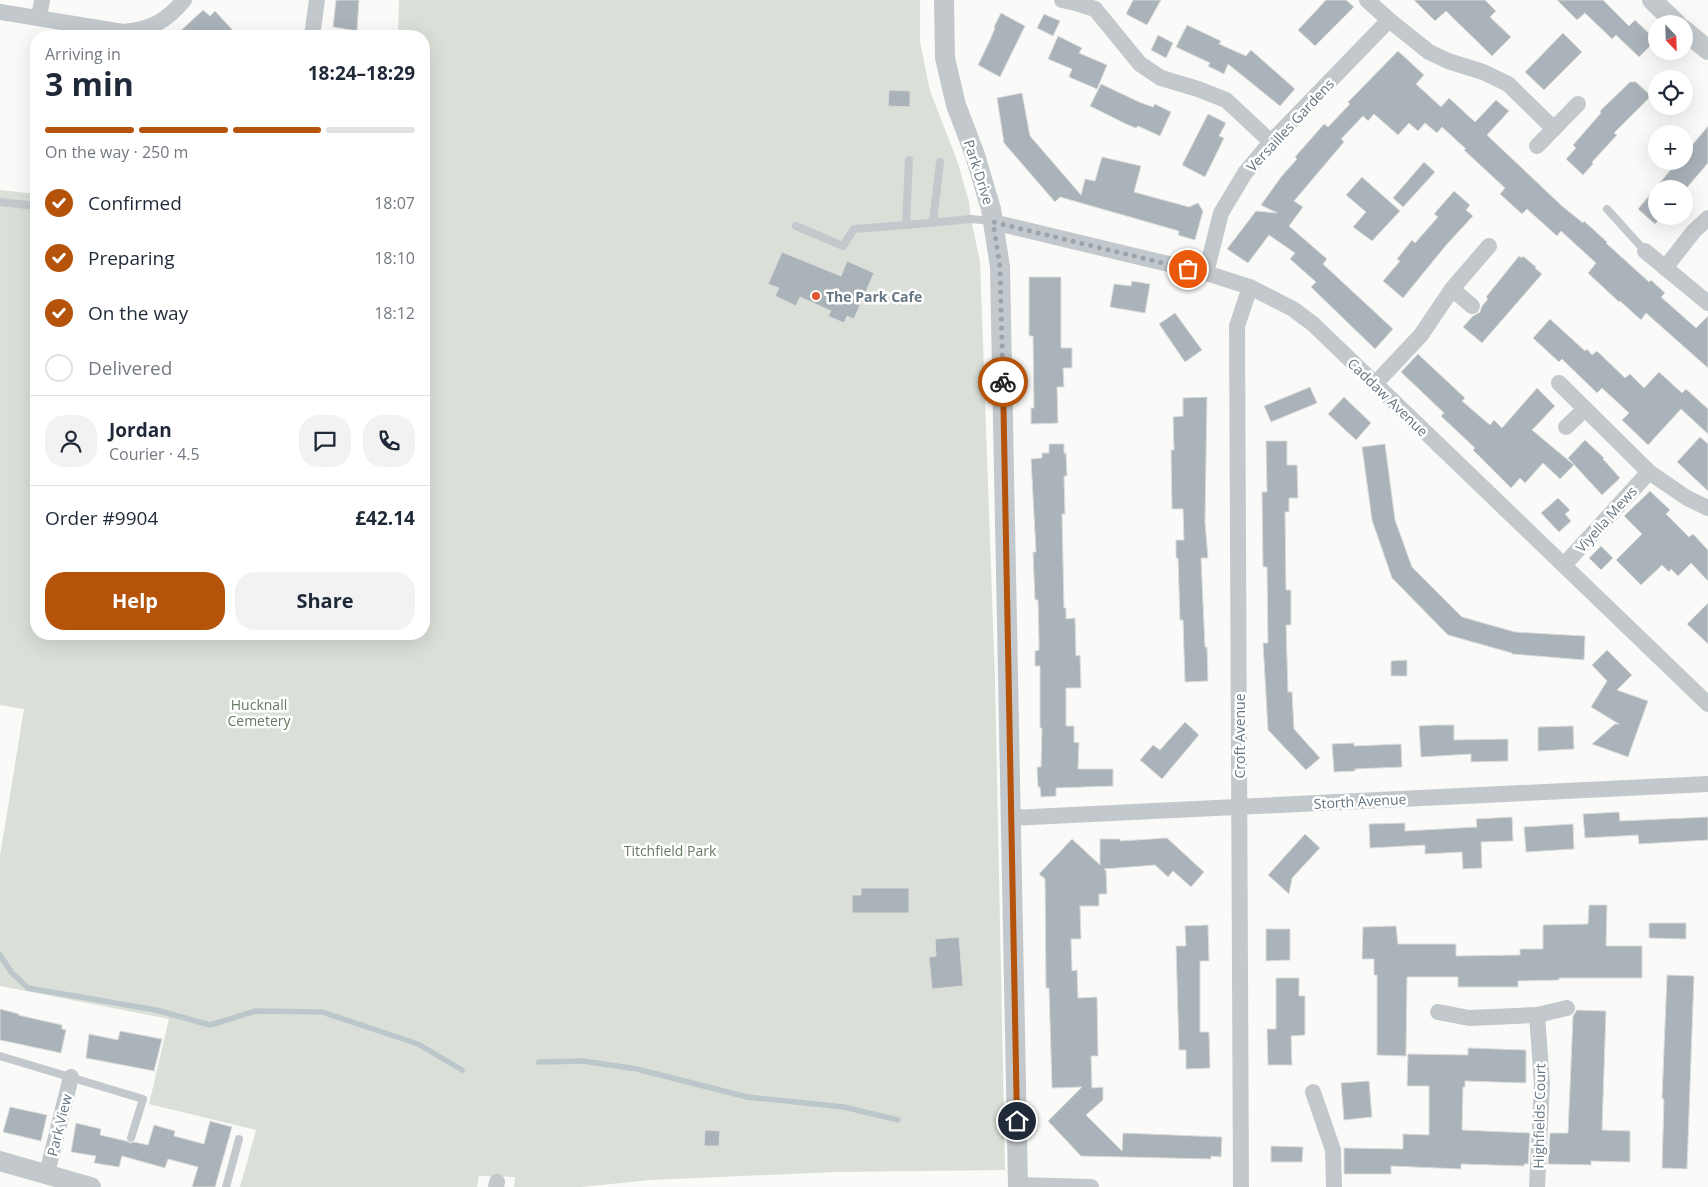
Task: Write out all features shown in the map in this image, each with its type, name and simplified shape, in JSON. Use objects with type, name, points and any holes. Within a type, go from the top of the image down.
[{"type":"street","points":[[39,18],[42,0]]},
{"type":"street","points":[[141,30],[156,25],[172,14],[184,0]]},
{"type":"street","points":[[313,30],[317,0]]},
{"type":"street","name":"Park Drive","points":[[944,0],[945,58],[956,105],[985,184],[1000,267],[1018,1186]]},
{"type":"street","points":[[1062,0],[1097,4],[1140,64],[1161,78],[1226,100],[1271,142]]},
{"type":"street","points":[[1367,0],[1429,52],[1448,61],[1483,72],[1508,84],[1554,129]]},
{"type":"street","points":[[1652,0],[1668,15]]},
{"type":"street","points":[[0,12],[101,30]]},
{"type":"street","name":"Versailles Gardens","points":[[1206,273],[1222,213],[1245,174],[1271,142],[1389,20]]},
{"type":"street","points":[[1693,38],[1708,50]]},
{"type":"street","points":[[1537,146],[1578,104]]},
{"type":"street","points":[[1665,268],[1694,230],[1708,218]]},
{"type":"street","name":"Caddaw Avenue","points":[[993,222],[1206,273],[1250,287],[1294,309],[1313,324],[1708,704]]},
{"type":"street","points":[[1375,384],[1421,335],[1452,289],[1489,246]]},
{"type":"street","points":[[1645,251],[1708,303]]},
{"type":"street","name":"Croft Avenue","points":[[1241,1187],[1237,326],[1250,287]]},
{"type":"street","points":[[1452,289],[1472,306]]},
{"type":"street","points":[[1559,384],[1649,472],[1687,498],[1708,508]]},
{"type":"street","points":[[1566,427],[1585,409]]},
{"type":"street","name":"Viyella Mews","points":[[1564,566],[1649,472]]},
{"type":"street","name":"Storth Avenue","points":[[1011,818],[1708,784]]},
{"type":"street","points":[[1438,1012],[1469,1018],[1536,1015],[1567,1008]]},
{"type":"street","name":"Highfields Court","points":[[1536,1015],[1542,1084],[1537,1187]]},
{"type":"street","name":"Park View","points":[[48,1173],[71,1077]]},
{"type":"street","points":[[1313,1092],[1334,1150],[1334,1187]]},
{"type":"street","points":[[0,1161],[48,1173],[91,1187]]},
{"type":"street","points":[[1018,1186],[1091,1187]]},
{"type":"lane","points":[[906,225],[909,160]]},
{"type":"lane","points":[[933,222],[940,162]]},
{"type":"lane","points":[[0,202],[30,205]]},
{"type":"lane","points":[[1607,209],[1645,251]]},
{"type":"lane","points":[[796,226],[843,246],[854,229],[971,219],[993,222]]},
{"type":"lane","points":[[0,1056],[143,1098],[131,1138]]},
{"type":"lane","points":[[226,1187],[239,1139]]},
{"type":"green space","name":"Titchfield Park","points":[[399,0],[920,0],[920,42],[930,91],[957,160],[969,202],[980,262],[995,679],[1005,1170],[836,1172],[650,1180],[581,1187],[514,1187],[515,1177],[479,1176],[477,1187],[240,1187],[256,1130],[149,1104],[169,1019],[0,986],[0,856],[24,709],[0,705],[0,190],[30,193],[30,640],[430,640],[430,30],[398,30]]},
{"type":"building","points":[[336,0],[359,0],[357,30],[333,27]]},
{"type":"building","points":[[1133,0],[1161,0],[1147,25],[1126,14]]},
{"type":"building","points":[[1326,0],[1346,0],[1354,7],[1315,46],[1298,30]]},
{"type":"building","points":[[1414,0],[1485,0],[1496,11],[1490,17],[1511,37],[1492,56],[1446,11],[1435,21]]},
{"type":"building","points":[[1557,0],[1603,0],[1629,26],[1635,20],[1648,32],[1648,48],[1639,57],[1616,35],[1612,39],[1585,13],[1577,20]]},
{"type":"building","points":[[203,10],[210,16],[215,11],[232,30],[181,30]]},
{"type":"building","points":[[1001,13],[1025,26],[1000,77],[978,65]]},
{"type":"building","points":[[1044,14],[1060,21],[1053,36],[1037,28]]},
{"type":"building","points":[[1187,25],[1221,41],[1219,44],[1246,56],[1251,50],[1295,89],[1280,106],[1228,64],[1224,74],[1208,66],[1210,63],[1176,47]]},
{"type":"building","points":[[1563,33],[1582,52],[1544,90],[1525,72]]},
{"type":"building","points":[[1158,35],[1173,43],[1166,58],[1151,50]]},
{"type":"building","points":[[1058,36],[1082,48],[1079,53],[1107,65],[1097,89],[1069,77],[1072,69],[1048,59]]},
{"type":"building","points":[[1398,51],[1424,75],[1416,84],[1441,107],[1449,98],[1475,122],[1496,100],[1509,111],[1487,135],[1562,206],[1583,223],[1584,221],[1649,282],[1651,280],[1665,293],[1661,297],[1696,328],[1708,316],[1708,368],[1646,313],[1641,320],[1619,302],[1588,273],[1596,263],[1561,231],[1557,236],[1527,209],[1522,214],[1500,194],[1505,188],[1442,127],[1437,133],[1425,123],[1418,131],[1409,123],[1398,135],[1374,114],[1368,121],[1363,116],[1341,139],[1344,142],[1294,201],[1303,207],[1289,226],[1327,259],[1323,264],[1393,329],[1375,349],[1311,287],[1316,282],[1290,259],[1295,253],[1269,235],[1248,263],[1227,249],[1256,211],[1277,213],[1261,205],[1281,177],[1297,159],[1295,157],[1324,124],[1328,127],[1350,104],[1348,102]]},
{"type":"building","points":[[1630,82],[1636,82],[1648,93],[1648,99],[1614,133],[1617,135],[1592,162],[1593,164],[1583,175],[1566,159],[1576,148],[1573,145],[1601,113],[1600,111]]},
{"type":"building","points":[[1101,84],[1139,102],[1153,107],[1155,104],[1171,112],[1160,136],[1138,126],[1136,128],[1126,124],[1090,106]]},
{"type":"building","points":[[889,90],[910,91],[910,107],[888,106]]},
{"type":"building","points":[[1022,93],[1030,136],[1081,195],[1085,179],[1095,181],[1102,157],[1141,166],[1134,192],[1189,207],[1198,203],[1203,211],[1195,240],[1178,235],[1179,231],[1060,197],[1055,202],[1004,143],[997,98]]},
{"type":"building","points":[[1208,114],[1226,123],[1219,136],[1224,138],[1205,177],[1182,165]]},
{"type":"building","points":[[1708,126],[1708,163],[1693,180],[1662,180],[1670,170],[1693,170],[1693,144]]},
{"type":"building","points":[[1424,162],[1435,172],[1403,207],[1393,198]]},
{"type":"building","points":[[1362,177],[1400,211],[1372,241],[1353,227],[1366,212],[1346,195]]},
{"type":"building","points":[[1454,191],[1470,205],[1466,210],[1473,216],[1447,244],[1403,298],[1383,281],[1400,261],[1397,259],[1412,240],[1415,243],[1438,217],[1434,214]]},
{"type":"building","points":[[1648,197],[1648,218],[1638,209]]},
{"type":"building","points":[[782,252],[841,276],[847,261],[874,273],[854,319],[847,316],[844,323],[828,316],[831,311],[800,297],[796,306],[775,296],[779,288],[768,284]]},
{"type":"building","points":[[1519,256],[1522,258],[1523,256],[1542,274],[1482,343],[1463,327],[1473,316],[1480,312],[1488,299],[1486,297]]},
{"type":"building","points":[[1029,277],[1061,277],[1061,348],[1072,348],[1072,368],[1063,368],[1064,387],[1057,387],[1058,423],[1031,424],[1031,408],[1034,408],[1033,336],[1029,336]]},
{"type":"building","points":[[1132,281],[1150,284],[1145,313],[1110,307],[1114,284],[1131,286]]},
{"type":"building","points":[[1175,313],[1202,350],[1185,362],[1159,324]]},
{"type":"building","points":[[1550,319],[1585,351],[1587,349],[1592,355],[1597,351],[1625,378],[1630,374],[1644,388],[1659,372],[1682,393],[1686,389],[1708,409],[1708,434],[1681,409],[1648,445],[1622,420],[1629,413],[1602,388],[1597,393],[1562,359],[1559,362],[1533,338]]},
{"type":"building","points":[[1418,354],[1465,398],[1462,401],[1490,425],[1494,420],[1502,428],[1537,388],[1555,406],[1532,430],[1574,465],[1560,479],[1543,463],[1525,483],[1520,478],[1511,488],[1473,450],[1475,448],[1441,416],[1444,413],[1401,372]]},
{"type":"building","points":[[1310,387],[1317,403],[1271,422],[1264,406]]},
{"type":"building","points":[[1207,397],[1205,522],[1208,558],[1201,558],[1208,681],[1185,682],[1183,620],[1180,620],[1178,558],[1176,558],[1176,540],[1184,540],[1183,509],[1172,509],[1171,450],[1174,450],[1173,417],[1183,416],[1183,398]]},
{"type":"building","points":[[1344,397],[1371,423],[1356,440],[1328,414]]},
{"type":"building","points":[[1700,437],[1708,444],[1708,491],[1677,462]]},
{"type":"building","points":[[1585,440],[1604,458],[1620,478],[1602,495],[1568,458]]},
{"type":"building","points":[[1266,441],[1287,441],[1287,465],[1297,465],[1298,498],[1289,498],[1289,512],[1285,512],[1286,590],[1291,590],[1291,625],[1286,625],[1288,692],[1292,692],[1294,729],[1320,758],[1306,770],[1268,730],[1263,643],[1268,643],[1267,567],[1263,567],[1262,492],[1267,492]]},
{"type":"building","points":[[1049,444],[1064,444],[1064,453],[1066,453],[1067,476],[1064,476],[1065,514],[1062,514],[1064,608],[1066,608],[1066,619],[1075,618],[1076,656],[1080,655],[1081,688],[1066,688],[1066,726],[1074,726],[1074,742],[1079,743],[1078,769],[1113,769],[1113,786],[1056,788],[1056,796],[1041,797],[1040,787],[1038,787],[1037,767],[1041,767],[1042,728],[1040,728],[1040,666],[1035,666],[1035,651],[1039,650],[1039,641],[1038,600],[1035,600],[1033,552],[1036,552],[1031,459],[1042,458],[1042,453],[1049,453]]},
{"type":"building","points":[[1385,444],[1395,520],[1412,567],[1462,617],[1515,632],[1585,636],[1584,660],[1512,654],[1448,635],[1392,578],[1372,520],[1362,447]]},
{"type":"building","points":[[1650,491],[1670,510],[1666,514],[1689,537],[1693,534],[1708,550],[1708,581],[1691,563],[1678,576],[1671,569],[1669,572],[1662,565],[1641,585],[1616,560],[1642,534],[1624,516]]},
{"type":"building","points":[[1558,498],[1570,510],[1565,514],[1571,521],[1559,532],[1541,513]]},
{"type":"building","points":[[1601,546],[1613,558],[1601,570],[1589,558]]},
{"type":"building","points":[[1708,603],[1708,644],[1687,624]]},
{"type":"building","points":[[1607,650],[1632,675],[1617,690],[1648,701],[1628,757],[1592,744],[1615,724],[1619,724],[1591,707],[1607,681],[1592,665]]},
{"type":"building","points":[[1407,660],[1407,676],[1391,676],[1391,661]]},
{"type":"building","points":[[1185,722],[1199,735],[1162,779],[1140,760],[1153,745],[1160,750]]},
{"type":"building","points":[[1454,725],[1454,740],[1508,739],[1508,761],[1471,762],[1471,754],[1421,757],[1419,726]]},
{"type":"building","points":[[1573,726],[1574,749],[1538,751],[1538,727]]},
{"type":"building","points":[[1354,743],[1354,746],[1401,744],[1402,767],[1334,772],[1332,744]]},
{"type":"building","points":[[1619,812],[1620,821],[1708,817],[1708,840],[1639,844],[1638,835],[1585,838],[1583,814]]},
{"type":"building","points":[[1512,817],[1513,841],[1481,842],[1482,868],[1463,869],[1462,852],[1425,854],[1425,845],[1370,848],[1369,824],[1405,823],[1405,831],[1477,827],[1476,819]]},
{"type":"building","points":[[1573,824],[1574,849],[1526,852],[1524,827]]},
{"type":"building","points":[[1305,834],[1320,848],[1292,878],[1289,894],[1268,875]]},
{"type":"building","points":[[1167,838],[1204,872],[1191,887],[1173,871],[1168,877],[1155,865],[1104,869],[1106,871],[1107,894],[1099,894],[1099,906],[1080,906],[1081,939],[1071,939],[1072,971],[1077,970],[1078,998],[1097,997],[1098,1056],[1091,1056],[1092,1088],[1103,1087],[1103,1100],[1086,1115],[1122,1151],[1123,1133],[1222,1137],[1221,1157],[1211,1156],[1211,1159],[1081,1156],[1048,1121],[1082,1087],[1052,1088],[1049,988],[1046,988],[1045,879],[1039,874],[1072,839],[1100,865],[1100,839],[1120,839],[1120,841]]},
{"type":"building","points":[[861,888],[909,888],[909,913],[852,913],[852,895],[861,895]]},
{"type":"building","points":[[1589,905],[1607,905],[1606,946],[1642,946],[1642,978],[1559,978],[1559,980],[1518,981],[1518,987],[1458,987],[1458,977],[1407,977],[1406,1056],[1377,1055],[1377,975],[1374,975],[1374,959],[1362,959],[1363,927],[1396,926],[1398,944],[1456,944],[1456,956],[1520,955],[1520,949],[1543,949],[1543,925],[1588,924]]},
{"type":"building","points":[[1649,923],[1686,923],[1686,939],[1649,938]]},
{"type":"building","points":[[1208,925],[1209,961],[1200,961],[1200,1032],[1209,1032],[1210,1068],[1186,1069],[1186,1050],[1179,1050],[1176,946],[1186,946],[1185,926]]},
{"type":"building","points":[[1266,929],[1290,929],[1290,960],[1266,961]]},
{"type":"building","points":[[959,937],[963,986],[932,989],[929,957],[936,956],[935,939]]},
{"type":"building","points":[[1667,975],[1694,976],[1687,1169],[1662,1168],[1664,1099],[1662,1099]]},
{"type":"building","points":[[1276,978],[1299,978],[1299,996],[1305,996],[1305,1035],[1291,1036],[1292,1065],[1268,1065],[1267,1029],[1276,1029]]},
{"type":"building","points":[[0,1009],[62,1025],[62,1029],[66,1030],[61,1053],[0,1040]]},
{"type":"building","points":[[1577,1010],[1606,1011],[1602,1130],[1630,1131],[1630,1162],[1591,1161],[1591,1165],[1548,1164],[1550,1133],[1568,1133],[1573,1016]]},
{"type":"building","points":[[120,1031],[162,1039],[154,1071],[86,1058],[89,1034],[118,1040]]},
{"type":"building","points":[[1468,1048],[1526,1050],[1526,1083],[1465,1081],[1465,1087],[1463,1087],[1462,1130],[1530,1133],[1528,1164],[1524,1164],[1524,1166],[1461,1164],[1461,1169],[1391,1166],[1391,1174],[1344,1174],[1344,1148],[1403,1149],[1403,1134],[1429,1135],[1429,1086],[1407,1086],[1408,1054],[1468,1055]]},
{"type":"building","points":[[1369,1081],[1372,1117],[1344,1120],[1341,1083]]},
{"type":"building","points":[[10,1107],[47,1115],[41,1141],[3,1132]]},
{"type":"building","points":[[210,1121],[232,1127],[215,1187],[192,1187],[198,1167],[168,1159],[165,1168],[122,1156],[119,1167],[94,1163],[96,1156],[71,1152],[76,1123],[101,1129],[100,1135],[130,1143],[148,1145],[154,1125],[175,1131],[174,1136],[204,1144]]},
{"type":"building","points":[[705,1130],[720,1131],[719,1146],[704,1146]]},
{"type":"building","points":[[1271,1146],[1303,1147],[1302,1162],[1271,1162]]},
{"type":"waterway","points":[[0,955],[11,972],[28,988],[156,1010],[210,1025],[256,1011],[322,1012],[418,1044],[462,1070]]},
{"type":"waterway","points":[[539,1062],[583,1061],[637,1069],[747,1097],[844,1107],[898,1120]]},
{"type":"way so far","points":[[1003,382],[1000,267],[993,222],[1188,269]]},
{"type":"place","name":"The Park Cafe","points":[[816,296]]},
{"type":"route","points":[[1003,382],[1017,1121]]},
{"type":"park label","name":"Hucknall Cemetery","points":[[259,712]]}]
